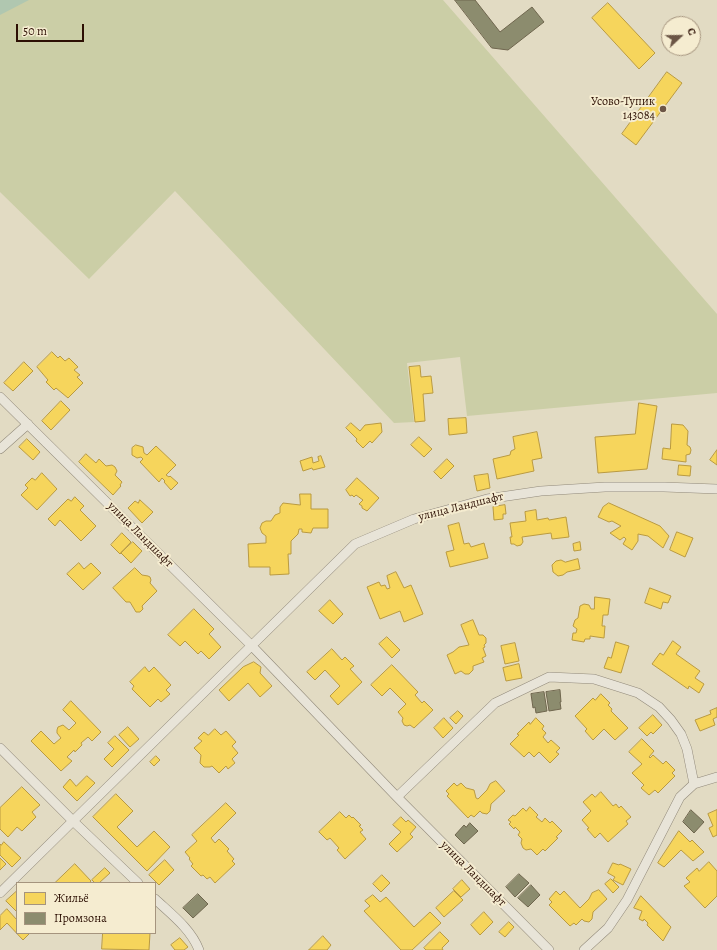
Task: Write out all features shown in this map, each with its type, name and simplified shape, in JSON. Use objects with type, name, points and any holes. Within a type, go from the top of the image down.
[{"type":"street","name":"улица Ландшафт","points":[[0,397],[251,645],[397,797],[549,950]]},
{"type":"street","points":[[0,449],[28,424]]},
{"type":"street","name":"улица Ландшафт","points":[[0,893],[355,544],[414,519],[487,499],[541,491],[604,486],[664,486],[717,489]]},
{"type":"street","points":[[397,797],[495,703],[550,677],[594,679],[638,693],[659,707],[681,734],[687,749],[694,784]]},
{"type":"street","points":[[0,748],[73,822],[137,882]]},
{"type":"street","points":[[584,950],[608,928],[617,915],[680,797],[694,784],[717,777]]},
{"type":"street","points":[[156,900],[186,928],[194,938],[199,950]]},
{"type":"shaded area","points":[[0,0],[443,0],[717,314],[717,393],[467,416],[460,357],[407,363],[414,422],[394,423],[175,191],[89,279],[0,192]]},
{"type":"shaded area","points":[[0,0],[29,0],[0,15]]},
{"type":"building: Жильё","points":[[608,3],[655,53],[639,69],[592,18]]},
{"type":"building: Жильё","points":[[667,72],[682,83],[636,145],[622,134]]},
{"type":"building: Жильё","points":[[52,352],[58,358],[60,356],[65,361],[69,358],[78,367],[74,370],[80,375],[77,377],[83,383],[68,398],[56,388],[54,390],[46,382],[48,380],[37,367]]},
{"type":"building: Жильё","points":[[24,362],[33,371],[13,391],[4,383]]},
{"type":"building: Жильё","points":[[420,366],[421,377],[431,376],[433,393],[423,394],[425,421],[415,422],[409,367]]},
{"type":"building: Жильё","points":[[61,401],[70,410],[51,430],[42,421]]},
{"type":"building: Жильё","points":[[639,403],[657,406],[647,469],[598,473],[595,437],[635,434]]},
{"type":"building: Жильё","points":[[466,418],[467,433],[449,435],[448,419]]},
{"type":"building: Жильё","points":[[351,423],[360,431],[365,425],[381,423],[382,432],[372,443],[370,441],[363,448],[356,441],[357,439],[346,428]]},
{"type":"building: Жильё","points":[[672,424],[683,425],[688,431],[687,445],[691,450],[690,454],[686,455],[686,462],[662,459],[663,448],[670,449]]},
{"type":"building: Жильё","points":[[537,432],[542,458],[532,460],[534,471],[497,479],[493,459],[510,455],[511,451],[515,449],[513,437]]},
{"type":"building: Жильё","points":[[419,437],[432,449],[424,457],[411,445]]},
{"type":"building: Жильё","points":[[27,439],[40,452],[33,460],[19,447]]},
{"type":"building: Жильё","points":[[136,445],[143,447],[144,453],[147,455],[156,446],[176,465],[166,475],[169,477],[170,476],[178,483],[171,490],[162,478],[159,482],[140,462],[143,459],[141,457],[137,458],[132,455],[132,448]]},
{"type":"building: Жильё","points":[[717,450],[717,465],[710,460]]},
{"type":"building: Жильё","points":[[86,454],[96,463],[99,459],[106,466],[112,465],[115,467],[117,471],[115,475],[122,482],[120,485],[121,486],[113,495],[79,462]]},
{"type":"building: Жильё","points":[[321,456],[325,467],[313,470],[312,468],[303,471],[300,461],[312,457],[313,463],[319,461],[318,457]]},
{"type":"building: Жильё","points":[[447,459],[454,466],[441,479],[434,472]]},
{"type":"building: Жильё","points":[[679,465],[691,466],[690,476],[678,475]]},
{"type":"building: Жильё","points":[[42,473],[57,489],[37,510],[21,495],[28,488],[25,485],[32,478],[35,480]]},
{"type":"building: Жильё","points":[[488,474],[490,488],[477,491],[474,476]]},
{"type":"building: Жильё","points":[[357,478],[379,498],[367,511],[359,504],[363,500],[356,495],[354,497],[352,495],[350,496],[346,490]]},
{"type":"building: Жильё","points":[[300,494],[311,494],[311,509],[328,509],[328,528],[313,528],[311,533],[302,532],[302,529],[299,529],[298,534],[291,541],[291,554],[288,554],[289,574],[270,575],[270,567],[249,567],[248,544],[266,543],[266,536],[262,533],[260,528],[262,523],[271,521],[275,515],[280,513],[280,507],[283,503],[300,505]]},
{"type":"building: Жильё","points":[[75,497],[84,506],[80,510],[96,526],[81,541],[60,520],[55,526],[48,519],[68,499],[71,501]]},
{"type":"building: Жильё","points":[[140,500],[153,512],[142,523],[128,508],[135,501],[138,503]]},
{"type":"building: Жильё","points":[[609,503],[660,526],[669,536],[663,548],[648,536],[638,534],[638,541],[632,550],[623,544],[626,539],[624,537],[620,540],[610,533],[621,526],[612,521],[609,522],[598,517],[603,507]]},
{"type":"building: Жильё","points":[[505,505],[506,514],[503,514],[503,519],[494,520],[493,507]]},
{"type":"building: Жильё","points":[[536,510],[537,520],[548,518],[549,520],[566,517],[569,537],[552,539],[551,533],[522,537],[523,542],[521,545],[517,546],[511,544],[510,537],[512,537],[510,523],[526,521],[525,512]]},
{"type":"building: Жильё","points":[[459,523],[464,544],[469,543],[471,547],[484,543],[488,558],[450,567],[446,552],[454,550],[448,526]]},
{"type":"building: Жильё","points":[[677,532],[693,538],[685,557],[670,550]]},
{"type":"building: Жильё","points":[[122,533],[131,542],[120,554],[111,545]]},
{"type":"building: Жильё","points":[[133,542],[142,551],[131,563],[121,553]]},
{"type":"building: Жильё","points":[[580,542],[581,550],[574,551],[573,544]]},
{"type":"building: Жильё","points":[[578,559],[580,569],[558,576],[553,572],[552,565],[556,561],[561,560],[565,562]]},
{"type":"building: Жильё","points":[[79,563],[84,569],[91,563],[101,573],[83,590],[67,574]]},
{"type":"building: Жильё","points":[[135,568],[142,575],[150,577],[150,583],[157,591],[142,606],[143,609],[140,612],[136,612],[130,602],[126,602],[113,588]]},
{"type":"building: Жильё","points":[[396,572],[404,588],[411,585],[423,614],[404,622],[400,611],[380,619],[367,587],[379,582],[381,586],[385,585],[387,589],[390,588],[387,576]]},
{"type":"building: Жильё","points":[[650,588],[671,596],[668,603],[663,602],[661,609],[645,603]]},
{"type":"building: Жильё","points":[[595,597],[610,599],[608,615],[603,615],[602,626],[605,626],[604,638],[590,636],[590,639],[585,639],[584,642],[572,640],[573,633],[576,633],[577,629],[573,626],[575,620],[578,618],[580,606],[584,604],[589,605],[591,609],[594,609]]},
{"type":"building: Жильё","points":[[330,600],[343,614],[333,624],[319,611]]},
{"type":"building: Жильё","points":[[194,609],[214,629],[209,634],[221,647],[209,659],[201,651],[198,654],[185,641],[180,646],[168,635]]},
{"type":"building: Жильё","points":[[473,620],[479,635],[483,635],[486,638],[486,643],[484,645],[485,647],[483,648],[486,656],[482,658],[484,662],[473,666],[473,670],[469,674],[465,674],[461,671],[455,674],[447,655],[459,647],[469,645],[461,625]]},
{"type":"building: Жильё","points":[[387,637],[400,650],[392,658],[379,644]]},
{"type":"building: Жильё","points":[[673,641],[681,647],[676,654],[700,671],[695,678],[704,684],[699,693],[689,686],[688,689],[652,664],[660,653],[663,655]]},
{"type":"building: Жильё","points":[[616,642],[629,646],[621,673],[604,668],[608,657],[611,658]]},
{"type":"building: Жильё","points":[[515,643],[519,661],[505,664],[501,646]]},
{"type":"building: Жильё","points":[[332,649],[342,660],[345,657],[354,666],[350,669],[362,682],[338,705],[330,696],[340,686],[325,670],[315,680],[307,672]]},
{"type":"building: Жильё","points":[[254,662],[261,667],[260,673],[272,686],[260,697],[248,683],[229,701],[219,690],[243,667]]},
{"type":"building: Жильё","points":[[519,664],[522,678],[506,681],[503,668]]},
{"type":"building: Жильё","points":[[392,665],[418,692],[415,695],[422,703],[424,701],[433,710],[414,728],[410,725],[404,725],[402,721],[403,718],[398,712],[406,704],[390,688],[382,696],[371,685]]},
{"type":"building: Жильё","points":[[145,667],[149,672],[154,667],[171,685],[166,690],[170,694],[161,702],[158,699],[150,707],[132,689],[134,686],[130,682]]},
{"type":"building: Жильё","points":[[601,694],[610,703],[608,705],[612,709],[611,711],[628,728],[615,740],[604,729],[593,740],[585,731],[587,729],[575,716],[593,698],[595,700]]},
{"type":"building: Жильё","points":[[71,701],[101,732],[92,741],[88,737],[81,743],[82,745],[75,752],[74,750],[67,757],[72,761],[61,771],[31,741],[41,731],[54,744],[61,738],[57,733],[58,727],[63,725],[69,730],[76,723],[63,710]]},
{"type":"building: Жильё","points":[[717,708],[717,717],[713,719],[715,725],[700,731],[695,720],[711,714],[710,711]]},
{"type":"building: Жильё","points":[[458,711],[463,716],[456,724],[450,718]]},
{"type":"building: Жильё","points":[[653,715],[662,725],[653,734],[651,732],[647,736],[639,728]]},
{"type":"building: Жильё","points":[[444,718],[453,728],[443,738],[434,728]]},
{"type":"building: Жильё","points":[[536,718],[544,726],[542,729],[546,733],[543,737],[548,743],[551,740],[560,748],[556,752],[559,754],[550,763],[539,752],[534,757],[529,752],[524,757],[510,744],[519,735],[517,734],[529,722],[530,724]]},
{"type":"building: Жильё","points":[[128,727],[139,739],[130,747],[119,735]]},
{"type":"building: Жильё","points":[[215,729],[221,735],[226,731],[236,742],[232,746],[238,753],[232,759],[235,763],[228,769],[226,766],[219,773],[212,766],[204,767],[200,763],[201,755],[194,748],[202,741],[198,738],[204,732],[208,735]]},
{"type":"building: Жильё","points":[[115,736],[129,750],[112,767],[104,759],[114,749],[108,743]]},
{"type":"building: Жильё","points":[[642,739],[654,751],[649,757],[650,758],[653,755],[663,764],[666,761],[675,770],[672,773],[675,776],[658,793],[655,790],[649,795],[641,788],[644,785],[632,773],[642,764],[629,752]]},
{"type":"building: Жильё","points":[[156,756],[160,760],[154,766],[150,762]]},
{"type":"building: Жильё","points":[[87,776],[95,783],[77,801],[63,787],[70,779],[76,786]]},
{"type":"building: Жильё","points":[[496,781],[505,791],[491,804],[490,811],[487,814],[480,811],[474,817],[471,815],[468,818],[447,796],[449,794],[446,791],[454,783],[457,786],[461,783],[466,788],[474,790],[476,798],[478,799],[487,790],[490,784]]},
{"type":"building: Жильё","points":[[22,787],[40,805],[32,812],[36,817],[22,831],[17,827],[8,837],[0,829],[0,808]]},
{"type":"building: Жильё","points":[[601,792],[613,806],[616,804],[619,808],[621,806],[631,817],[626,821],[628,824],[608,842],[600,833],[595,838],[587,829],[589,828],[582,820],[591,811],[583,802],[592,794],[595,797]]},
{"type":"building: Жильё","points":[[116,794],[133,811],[117,827],[137,847],[154,831],[170,847],[147,871],[93,817]]},
{"type":"building: Жильё","points":[[226,803],[236,813],[211,838],[215,843],[219,839],[229,849],[227,851],[234,859],[232,861],[235,864],[215,883],[210,877],[207,879],[203,875],[201,876],[191,866],[193,864],[185,852],[197,841],[192,835]]},
{"type":"building: Жильё","points":[[530,807],[538,815],[536,817],[542,822],[545,818],[550,823],[552,821],[562,831],[556,837],[558,838],[545,851],[543,849],[537,855],[531,849],[526,850],[523,848],[521,843],[522,839],[518,835],[520,832],[509,824],[511,822],[508,820],[513,815],[515,816],[523,808],[526,811]]},
{"type":"building: Жильё","points":[[717,810],[717,835],[713,837],[709,828],[713,826],[708,814]]},
{"type":"building: Жильё","points":[[340,812],[346,818],[349,815],[352,818],[353,817],[361,825],[359,826],[363,830],[360,832],[366,839],[345,859],[337,850],[339,848],[330,838],[327,840],[319,832]]},
{"type":"building: Жильё","points":[[401,817],[406,822],[408,820],[416,827],[410,834],[413,837],[397,852],[389,844],[401,832],[393,825]]},
{"type":"building: Жильё","points":[[679,831],[690,842],[692,840],[704,852],[693,861],[681,850],[664,867],[658,863]]},
{"type":"building: Жильё","points":[[4,842],[21,858],[12,867],[0,855],[0,844],[1,845]]},
{"type":"building: Жильё","points":[[0,858],[6,864],[0,870]]},
{"type":"building: Жильё","points":[[165,860],[174,870],[159,885],[149,875]]},
{"type":"building: Жильё","points":[[709,862],[717,871],[717,896],[705,908],[684,886],[690,882],[686,878],[697,868],[699,871]]},
{"type":"building: Жильё","points":[[613,863],[620,864],[631,869],[623,885],[613,880],[615,877],[608,873]]},
{"type":"building: Жильё","points":[[75,864],[91,881],[90,882],[56,882]]},
{"type":"building: Жильё","points":[[105,868],[110,873],[100,882],[94,882],[92,880]]},
{"type":"building: Жильё","points":[[382,875],[390,883],[381,892],[373,884]]},
{"type":"building: Жильё","points":[[611,879],[619,887],[613,893],[605,884]]},
{"type":"building: Жильё","points":[[462,880],[470,889],[461,897],[453,889]]},
{"type":"building: Жильё","points":[[599,890],[607,899],[593,912],[592,919],[589,922],[582,919],[576,925],[574,923],[570,926],[549,905],[552,902],[549,899],[556,891],[560,895],[564,891],[580,908],[589,899],[592,893]]},
{"type":"building: Жильё","points":[[454,891],[463,900],[444,917],[436,908]]},
{"type":"building: Жильё","points":[[16,892],[16,911],[6,901]]},
{"type":"building: Жильё","points":[[373,895],[380,902],[386,897],[414,927],[430,912],[441,923],[412,950],[401,950],[364,911],[370,906],[365,901]]},
{"type":"building: Жильё","points":[[641,896],[671,927],[663,941],[647,925],[648,923],[644,919],[643,921],[639,919],[642,911],[634,908]]},
{"type":"building: Жильё","points":[[7,909],[16,919],[16,933],[7,923],[0,930],[0,916]]},
{"type":"building: Жильё","points":[[484,912],[493,922],[480,935],[471,925]]},
{"type":"building: Жильё","points":[[509,922],[514,927],[505,937],[499,932]]},
{"type":"building: Жильё","points":[[440,932],[449,941],[442,948],[443,950],[426,950],[424,948]]},
{"type":"building: Жильё","points":[[17,934],[29,934],[23,940]]},
{"type":"building: Жильё","points":[[103,934],[150,934],[149,950],[102,949]]},
{"type":"building: Жильё","points":[[323,936],[331,945],[327,950],[309,950]]},
{"type":"building: Жильё","points":[[180,938],[188,947],[184,950],[175,950],[171,945]]},
{"type":"building: Промзона","points":[[455,0],[475,0],[500,32],[532,7],[544,22],[508,50],[492,48]]},
{"type":"building: Промзона","points":[[560,690],[561,709],[549,711],[546,692]]},
{"type":"building: Промзона","points":[[544,692],[547,711],[536,713],[535,707],[533,708],[531,694]]},
{"type":"building: Промзона","points":[[691,810],[704,822],[694,833],[683,822]]},
{"type":"building: Промзона","points":[[470,823],[478,831],[464,844],[455,835],[464,825],[466,827]]},
{"type":"building: Промзона","points":[[519,874],[529,883],[515,897],[506,887]]},
{"type":"building: Промзона","points":[[531,885],[540,895],[528,907],[518,898]]},
{"type":"building: Промзона","points":[[198,894],[208,904],[193,918],[183,908]]},
{"type":"place","name":"Усово-Тупик 143084","points":[[663,109]]}]
